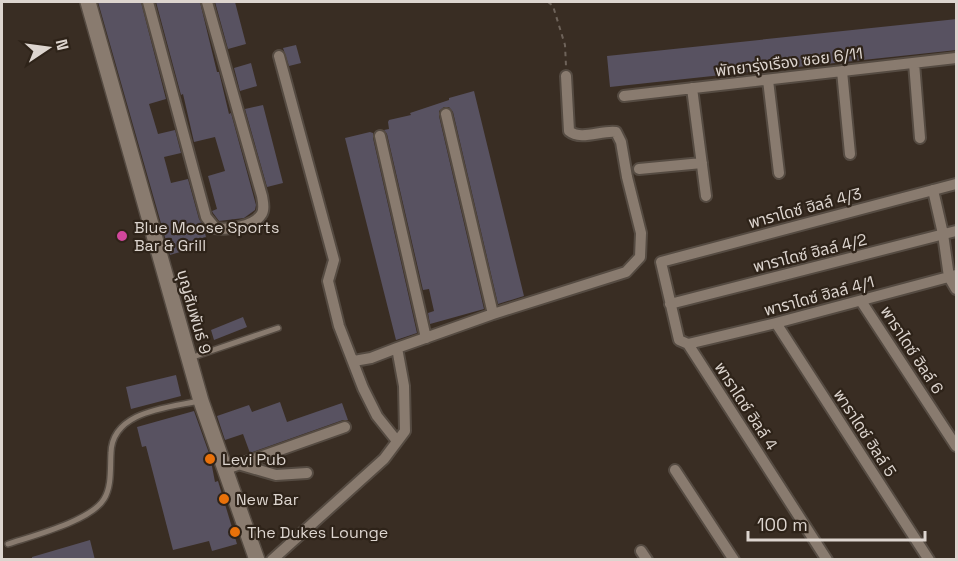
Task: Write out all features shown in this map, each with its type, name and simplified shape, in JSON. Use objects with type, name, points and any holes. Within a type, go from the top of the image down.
[{"type":"street","name":"บุญสัมพันธ์ 9","points":[[88,2],[201,401],[232,466],[257,560]]},
{"type":"street","points":[[148,2],[206,217],[215,228],[221,229],[254,221],[262,215],[264,209],[207,2]]},
{"type":"street","points":[[279,56],[334,260],[328,280],[339,326],[363,388],[377,416],[397,441]]},
{"type":"street","name":"พัทยารุ่งเรือง ซอย 6/11","points":[[624,96],[957,58]]},
{"type":"street","points":[[914,63],[920,138]]},
{"type":"street","points":[[842,71],[850,154]]},
{"type":"street","points":[[354,361],[371,358],[493,314],[626,272],[640,257],[641,233],[621,142],[616,132],[606,131],[579,136],[569,131],[566,76]]},
{"type":"street","points":[[768,80],[779,173]]},
{"type":"street","points":[[692,88],[706,196]]},
{"type":"street","points":[[446,114],[493,314]]},
{"type":"street","points":[[380,136],[426,338]]},
{"type":"street","points":[[639,169],[702,163]]},
{"type":"street","name":"พาราไดซ์ ฮิลล์ 4/3","points":[[661,262],[957,184]]},
{"type":"street","points":[[933,190],[957,289]]},
{"type":"street","name":"พาราไดซ์ ฮิลล์ 4/2","points":[[670,304],[957,231]]},
{"type":"street","name":"พาราไดซ์ ฮิลล์ 4","points":[[661,262],[679,340],[688,344],[827,560]]},
{"type":"street","name":"พาราไดซ์ ฮิลล์ 4/1","points":[[688,344],[953,276]]},
{"type":"street","name":"พาราไดซ์ ฮิลล์ 6","points":[[861,300],[957,446]]},
{"type":"street","name":"พาราไดซ์ ฮิลล์ 5","points":[[776,323],[928,560]]},
{"type":"street","points":[[272,560],[384,459],[405,431],[404,386],[397,348]]},
{"type":"street","points":[[232,466],[345,427]]},
{"type":"street","points":[[232,466],[276,475],[307,473]]},
{"type":"street","points":[[675,470],[734,560]]},
{"type":"lane","points":[[189,358],[278,328]]},
{"type":"lane","points":[[8,544],[61,526],[87,514],[104,500],[110,480],[111,448],[114,436],[121,427],[142,414],[201,401]]},
{"type":"path","points":[[548,2],[553,6],[565,45],[566,76]]},
{"type":"building","points":[[98,2],[141,2],[166,99],[149,104],[158,134],[175,130],[181,153],[164,157],[171,183],[188,179],[199,219],[206,229],[204,230],[206,237],[188,242],[190,249],[170,255]]},
{"type":"building","points":[[156,2],[200,2],[217,72],[219,72],[256,205],[255,210],[244,218],[219,221],[212,211],[217,209],[208,176],[225,171],[215,137],[194,142],[183,94],[181,95]]},
{"type":"building","points":[[215,2],[235,2],[246,44],[228,49]]},
{"type":"building","points":[[957,19],[957,50],[610,87],[607,56]]},
{"type":"building","points":[[296,45],[301,63],[289,66],[283,48]]},
{"type":"building","points":[[251,63],[257,86],[240,91],[234,68]]},
{"type":"building","points":[[474,91],[524,296],[498,304],[453,112],[449,107],[444,107],[439,111],[439,116],[484,309],[430,324],[428,313],[434,311],[429,289],[423,290],[387,134],[384,130],[389,129],[389,120],[411,115],[410,113],[449,100],[449,98]]},
{"type":"building","points":[[263,105],[283,183],[267,187],[245,109]]},
{"type":"building","points":[[373,133],[417,333],[396,340],[345,138]]},
{"type":"building","points":[[243,317],[247,327],[214,340],[211,330]]},
{"type":"building","points":[[176,375],[181,396],[131,409],[126,387]]},
{"type":"building","points":[[280,402],[287,422],[342,403],[348,420],[250,453],[243,434],[225,440],[217,416],[249,405],[252,412]]},
{"type":"building","points":[[194,411],[210,456],[215,482],[218,481],[237,544],[212,551],[209,541],[173,550],[146,446],[142,447],[137,427]]},
{"type":"building","points":[[90,540],[95,560],[32,560],[32,557]]},
{"type":"place","name":"Blue Moose Sports Bar & Grill","points":[[122,236]]},
{"type":"place","name":"Levi Pub","points":[[210,459]]},
{"type":"place","name":"New Bar","points":[[224,499]]},
{"type":"place","name":"The Dukes Lounge","points":[[235,532]]}]
